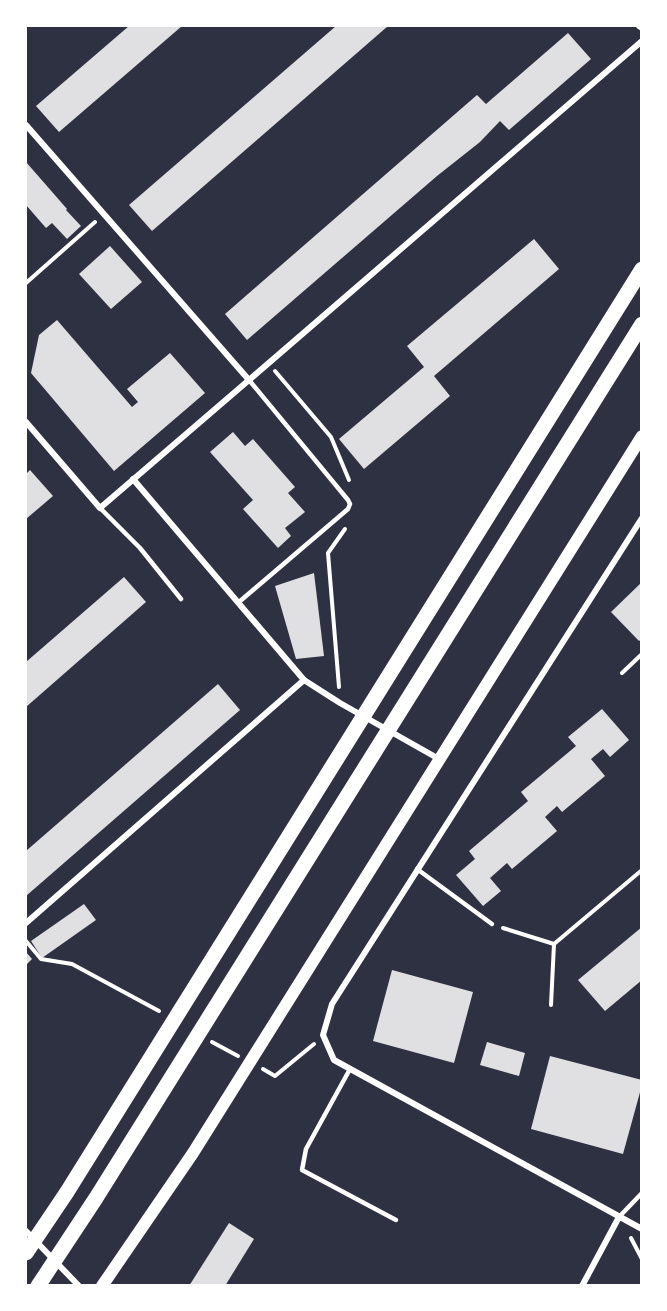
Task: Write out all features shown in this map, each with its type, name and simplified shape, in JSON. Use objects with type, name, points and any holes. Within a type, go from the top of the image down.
[{"type":"main road","points":[[26,1253],[74,1182],[642,269]]},
{"type":"main road","points":[[38,1286],[96,1198],[642,324]]},
{"type":"main road","points":[[102,1286],[199,1143],[642,436]]},
{"type":"street","points":[[26,422],[100,508],[642,41]]},
{"type":"street","points":[[26,125],[249,380]]},
{"type":"street","points":[[133,479],[304,680],[340,703],[440,759]]},
{"type":"street","points":[[642,518],[332,1004],[323,1035],[334,1060],[642,1229]]},
{"type":"street","points":[[26,923],[304,680]]},
{"type":"street","points":[[582,1286],[620,1217]]},
{"type":"street","points":[[26,1232],[79,1286]]},
{"type":"lane","points":[[239,603],[348,509],[350,504],[249,380]]},
{"type":"lane","points":[[100,508],[140,548],[182,599]]},
{"type":"lane","points":[[417,869],[492,924]]},
{"type":"lane","points":[[350,1069],[306,1149],[302,1170],[396,1220]]},
{"type":"lane","points":[[620,1217],[642,1193]]},
{"type":"path","points":[[26,283],[104,214]]},
{"type":"path","points":[[622,673],[642,654]]},
{"type":"path","points":[[551,1005],[554,944],[642,870]]},
{"type":"path","points":[[492,924],[554,944]]},
{"type":"building","points":[[129,26],[182,26],[59,132],[36,106]]},
{"type":"building","points":[[336,26],[388,26],[152,231],[129,205]]},
{"type":"building","points":[[568,33],[591,59],[509,130],[500,121],[480,142],[437,176],[247,340],[225,314],[477,95],[486,104]]},
{"type":"building","points":[[26,162],[81,226],[67,239],[52,223],[46,228],[26,205]]},
{"type":"building","points":[[534,239],[559,269],[434,376],[450,396],[364,469],[339,439],[424,367],[407,346]]},
{"type":"building","points":[[110,246],[142,282],[111,309],[79,274]]},
{"type":"building","points":[[57,320],[132,407],[138,402],[127,389],[170,353],[205,393],[114,471],[31,373],[39,335]]},
{"type":"building","points":[[233,432],[245,446],[253,439],[295,487],[288,493],[305,512],[285,528],[291,536],[278,548],[243,509],[253,500],[210,452]]},
{"type":"building","points":[[30,470],[53,496],[26,519],[26,474]]},
{"type":"building","points":[[314,573],[324,656],[296,659],[275,586]]},
{"type":"building","points":[[124,577],[146,602],[26,707],[26,662]]},
{"type":"building","points":[[642,582],[642,639],[639,641],[611,612]]},
{"type":"building","points":[[218,684],[240,710],[26,896],[26,851]]},
{"type":"building","points":[[602,709],[629,740],[610,757],[603,749],[591,759],[605,776],[562,812],[557,806],[545,817],[557,831],[512,869],[507,863],[490,878],[501,891],[483,906],[456,875],[475,859],[469,851],[528,801],[521,792],[576,746],[568,737]]},
{"type":"building","points":[[84,904],[96,920],[42,958],[31,941]]},
{"type":"building","points":[[642,927],[642,980],[605,1011],[578,980]]},
{"type":"building","points":[[26,952],[32,959],[26,965]]},
{"type":"building","points":[[392,970],[473,992],[454,1063],[373,1041]]},
{"type":"building","points":[[487,1042],[525,1053],[519,1076],[480,1065]]},
{"type":"building","points":[[550,1056],[642,1080],[623,1154],[531,1129]]},
{"type":"building","points":[[229,1223],[254,1239],[225,1286],[189,1286]]}]
